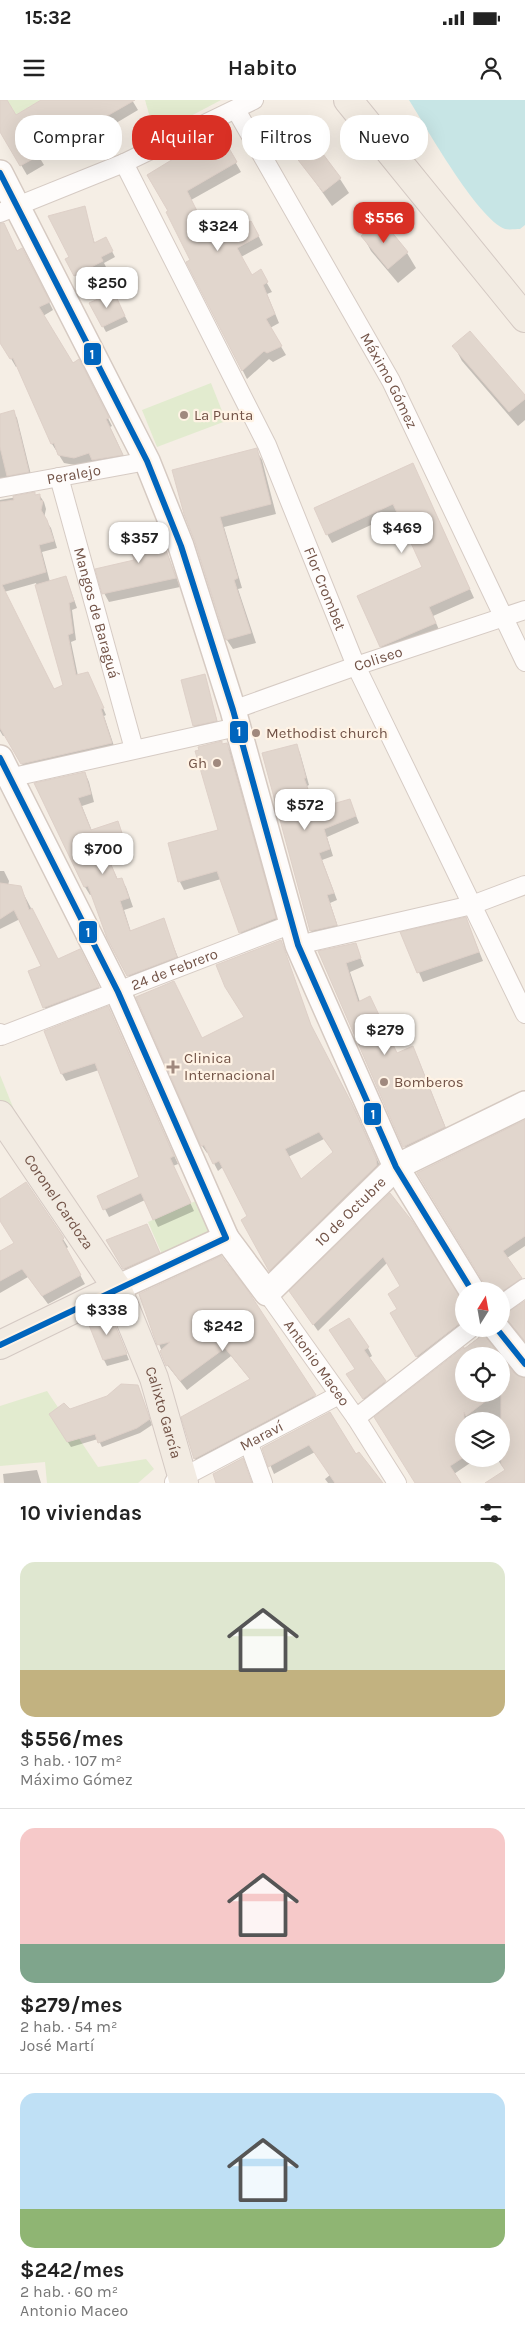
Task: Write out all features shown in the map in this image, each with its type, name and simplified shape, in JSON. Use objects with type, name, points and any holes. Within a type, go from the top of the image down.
[{"type":"main road","points":[[348,100],[525,318]]},
{"type":"main road","points":[[0,173],[9,210],[148,461],[181,546],[235,719],[295,935],[396,1167],[466,1282]]},
{"type":"main road","name":"Antonio Maceo","points":[[4,768],[118,992],[226,1238],[267,1293]]},
{"type":"main road","name":"10 de Octubre","points":[[267,1293],[396,1167],[525,1104]]},
{"type":"main road","name":"Coronel Cardoza","points":[[0,1115],[117,1288]]},
{"type":"main road","points":[[0,1345],[226,1238]]},
{"type":"main road","name":"Calixto García","points":[[117,1288],[154,1378],[180,1481]]},
{"type":"main road","points":[[504,1338],[525,1364]]},
{"type":"street","points":[[9,210],[124,163],[254,100]]},
{"type":"street","name":"Máximo Gómez","points":[[236,110],[391,381],[525,662]]},
{"type":"street","name":"Flor Crombet","points":[[124,163],[267,445],[356,666],[525,1014]]},
{"type":"street","name":"Peralejo","points":[[0,488],[148,461]]},
{"type":"street","name":"Mangos de Baraguá","points":[[59,477],[134,749]]},
{"type":"street","name":"Coliseo","points":[[4,768],[134,749],[235,719],[356,666],[525,610]]},
{"type":"street","name":"24 de Febrero","points":[[1,1034],[118,992],[295,935],[472,905],[525,885]]},
{"type":"street","points":[[510,1299],[525,1288]]},
{"type":"street","name":"Antonio Maceo","points":[[267,1293],[356,1418],[397,1483]]},
{"type":"street","points":[[356,1418],[458,1338]]},
{"type":"street","name":"Maraví","points":[[180,1481],[339,1395]]},
{"type":"street","points":[[249,1444],[263,1483]]},
{"type":"green space","points":[[7,100],[41,100],[16,115]]},
{"type":"green space","points":[[145,100],[221,100],[193,115],[149,115]]},
{"type":"green space","name":"La Punta","points":[[211,383],[226,421],[157,447],[142,410]]},
{"type":"green space","points":[[0,1075],[25,1137],[0,1100]]},
{"type":"green space","points":[[198,1200],[212,1231],[164,1259],[148,1222]]},
{"type":"green space","points":[[47,1391],[98,1467],[146,1459],[154,1469],[138,1483],[47,1483],[45,1462],[0,1466],[0,1406]]},
{"type":"water","points":[[409,100],[525,100],[525,225],[520,229],[505,229],[481,208],[428,132],[428,115],[418,115]]},
{"type":"building","points":[[0,100],[7,100],[16,115],[15,158],[0,132]]},
{"type":"building","points":[[41,100],[135,100],[109,115],[16,115]]},
{"type":"building","points":[[232,153],[237,162],[187,191],[205,227],[221,218],[229,233],[251,221],[259,236],[237,248],[252,275],[261,269],[268,282],[263,285],[275,314],[266,319],[282,346],[267,353],[264,351],[242,371],[186,262],[190,260],[166,212],[168,211],[147,175],[172,160],[232,160]]},
{"type":"building","points":[[16,160],[31,160],[20,166]]},
{"type":"building","points":[[298,160],[328,160],[341,178],[323,192]]},
{"type":"building","points":[[85,206],[94,243],[106,237],[113,251],[101,257],[103,261],[74,276],[65,259],[69,257],[48,216]]},
{"type":"building","points":[[381,219],[408,252],[388,269],[361,236]]},
{"type":"building","points":[[0,223],[4,223],[17,251],[22,248],[50,302],[39,307],[73,363],[79,359],[109,418],[106,419],[123,455],[92,460],[89,453],[74,458],[58,455],[54,443],[51,444],[13,358],[10,359],[0,343]]},
{"type":"building","points":[[114,292],[125,316],[102,327],[89,303]]},
{"type":"building","points":[[470,331],[525,395],[525,399],[509,412],[452,346]]},
{"type":"building","points":[[14,410],[29,472],[7,476],[0,447],[0,414]]},
{"type":"building","points":[[257,448],[271,504],[220,517],[238,578],[234,580],[251,633],[226,640],[195,542],[184,514],[172,470]]},
{"type":"building","points":[[413,463],[470,589],[429,607],[436,623],[380,647],[357,596],[422,567],[393,504],[326,535],[314,508]]},
{"type":"building","points":[[35,492],[35,495],[40,494],[40,500],[43,501],[41,510],[47,520],[54,541],[39,545],[46,572],[2,585],[54,689],[63,685],[35,585],[66,576],[74,601],[69,603],[73,633],[68,635],[76,675],[88,672],[104,708],[101,709],[112,743],[21,764],[0,728],[0,502],[14,500],[13,496]]},
{"type":"building","points":[[158,527],[176,578],[102,594],[95,569],[134,560],[126,535]]},
{"type":"building","points":[[205,674],[217,721],[193,726],[181,680]]},
{"type":"building","points":[[222,741],[222,744],[227,743],[276,918],[239,933],[217,871],[178,882],[168,843],[218,830],[195,751],[199,750],[198,747]]},
{"type":"building","points":[[297,744],[306,778],[304,778],[315,809],[350,799],[356,816],[324,829],[330,849],[319,853],[334,893],[327,895],[337,925],[310,931],[262,753]]},
{"type":"building","points":[[85,772],[91,794],[78,798],[91,830],[118,821],[125,842],[105,850],[117,879],[122,878],[129,898],[120,901],[130,931],[164,918],[177,957],[127,976],[107,938],[88,886],[84,887],[34,783]]},
{"type":"building","points":[[0,883],[21,886],[29,910],[32,908],[58,959],[80,949],[99,987],[43,1008],[28,971],[41,966],[14,910],[0,919]]},
{"type":"building","points":[[466,917],[479,952],[417,973],[400,932]]},
{"type":"building","points":[[281,940],[311,1025],[351,1102],[376,1158],[377,1165],[269,1271],[241,1220],[247,1216],[219,1161],[213,1164],[204,1145],[201,1146],[136,997],[174,981],[202,1038],[244,1017],[225,987],[216,965]],"holes":[[[319,1132],[333,1152],[301,1179],[285,1149]]]},
{"type":"building","points":[[356,943],[361,958],[346,963],[358,1002],[370,996],[397,1053],[413,1046],[445,1127],[403,1147],[318,951]]},
{"type":"building","points":[[108,1006],[174,1156],[170,1158],[191,1203],[153,1220],[141,1193],[103,1210],[97,1196],[139,1177],[95,1063],[61,1074],[44,1031]]},
{"type":"building","points":[[525,1120],[525,1236],[503,1251],[522,1278],[510,1286],[510,1282],[483,1282],[417,1173]]},
{"type":"building","points":[[26,1182],[64,1238],[62,1240],[81,1275],[42,1296],[22,1269],[0,1281],[0,1251],[14,1243],[0,1221],[0,1199]]},
{"type":"building","points":[[390,1193],[412,1221],[455,1288],[455,1327],[416,1357],[390,1313],[397,1309],[388,1294],[400,1286],[383,1257],[313,1325],[289,1291]]},
{"type":"building","points":[[147,1224],[160,1253],[123,1269],[106,1240]]},
{"type":"building","points":[[221,1256],[246,1288],[316,1395],[194,1459],[181,1417],[250,1379],[225,1348],[180,1381],[168,1365],[166,1366],[160,1351],[170,1342],[157,1345],[139,1294]]},
{"type":"building","points":[[525,1301],[525,1341],[510,1323],[510,1311]]},
{"type":"building","points":[[109,1310],[127,1354],[103,1360],[87,1320]]},
{"type":"building","points":[[349,1318],[369,1347],[364,1350],[386,1381],[363,1399],[346,1374],[355,1369],[329,1330]]},
{"type":"building","points":[[479,1338],[487,1338],[493,1347],[467,1347]]},
{"type":"building","points":[[455,1354],[455,1402],[484,1402],[471,1412],[455,1412],[455,1463],[450,1466],[461,1483],[415,1483],[374,1417]]},
{"type":"building","points":[[510,1368],[514,1373],[525,1378],[525,1483],[485,1483],[505,1470],[503,1467],[510,1467],[510,1412],[501,1412],[501,1402],[510,1402]]},
{"type":"building","points":[[121,1384],[138,1385],[150,1419],[137,1428],[98,1443],[95,1434],[67,1442],[49,1414],[64,1403],[70,1409],[107,1396]]},
{"type":"building","points":[[330,1412],[356,1454],[359,1452],[383,1483],[335,1483],[309,1445],[268,1467],[262,1448]]},
{"type":"building","points":[[243,1458],[252,1483],[216,1483],[213,1474]]},
{"type":"transit line","name":"1","points":[[0,173],[147,461],[181,546],[233,710],[298,945],[396,1167],[466,1282]]},
{"type":"transit line","name":"1","points":[[0,758],[118,992],[226,1238],[0,1345]]},
{"type":"transit line","name":"1","points":[[504,1338],[525,1364]]},
{"type":"place","name":"La Punta","points":[[184,415]]},
{"type":"place","name":"Methodist church","points":[[256,733]]},
{"type":"place","name":"Gh","points":[[217,763]]},
{"type":"place","name":"Clinica Internacional","points":[[173,1067]]},
{"type":"place","name":"Bomberos","points":[[384,1082]]}]
